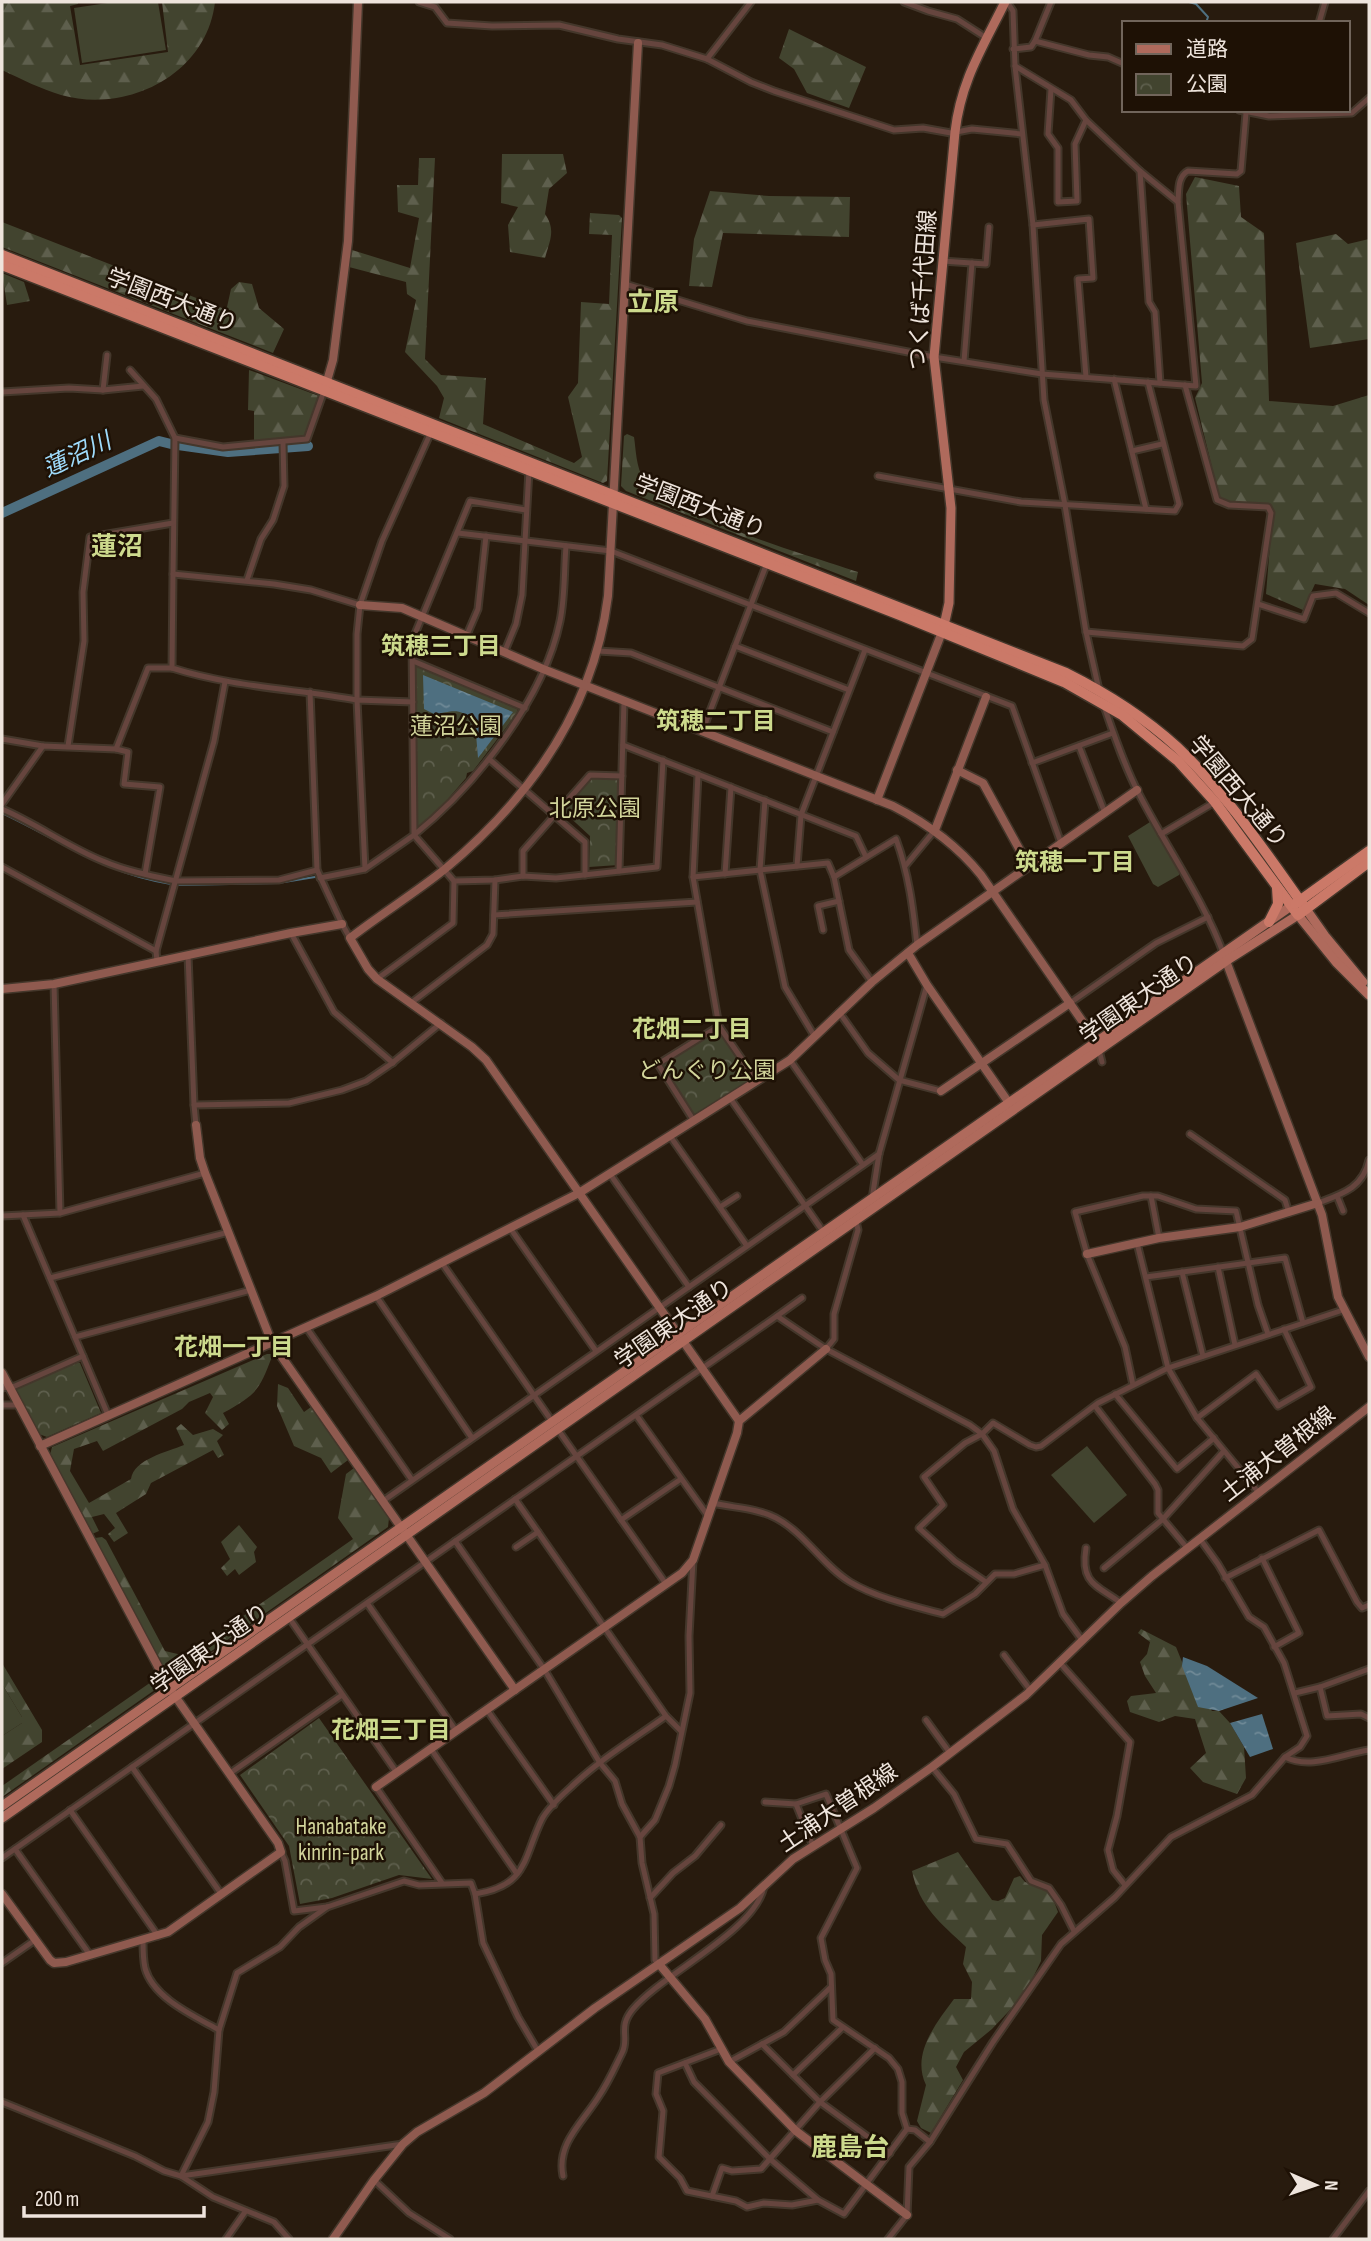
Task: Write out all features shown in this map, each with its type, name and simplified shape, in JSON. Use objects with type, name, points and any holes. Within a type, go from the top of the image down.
[{"type":"highway","name":"学園西大通り","points":[[2,255],[326,386],[944,628],[1038,670],[1103,703],[1138,726],[1178,761],[1280,881]]},
{"type":"highway","name":"学園西大通り","points":[[2,265],[326,386]]},
{"type":"highway","name":"学園西大通り","points":[[433,428],[528,470],[614,499],[767,563],[1038,661],[1100,691],[1141,718],[1186,757],[1223,797],[1299,908]]},
{"type":"highway","name":"学園東大通り","points":[[1299,908],[1322,884],[1369,851]]},
{"type":"highway","name":"学園東大通り","points":[[1299,908],[1369,862]]},
{"type":"highway","points":[[1269,922],[1278,904],[1280,881],[1301,887],[1322,884]]},
{"type":"main road","name":"つくば千代田線","points":[[944,628],[949,603],[950,490],[934,357],[942,261],[955,132],[965,85],[985,37],[1006,2]]},
{"type":"main road","name":"学園東大通り","points":[[1225,957],[1269,922],[1299,908]]},
{"type":"main road","name":"学園東大通り","points":[[680,1338],[856,1221],[1098,1046],[1299,908]]},
{"type":"main road","points":[[1299,908],[1369,989]]},
{"type":"main road","points":[[1299,908],[1336,962],[1369,995]]},
{"type":"main road","name":"学園東大通り","points":[[2,1806],[172,1693],[680,1338],[1009,1103],[1098,1046]]},
{"type":"main road","name":"学園東大通り","points":[[2,1818],[172,1693]]},
{"type":"street","points":[[175,438],[223,447],[283,444],[307,439],[333,360],[348,241],[358,2]]},
{"type":"street","points":[[419,2],[435,7],[447,23],[502,27],[559,25],[638,43],[662,45],[707,59],[762,86],[894,130],[923,128],[955,132],[972,129],[1022,134]]},
{"type":"street","points":[[707,59],[751,2]]},
{"type":"street","points":[[904,2],[957,19],[985,37]]},
{"type":"street","points":[[1006,2],[1013,11],[1013,49],[1034,225],[1044,400],[1086,632],[1103,703],[1137,790],[1208,916],[1225,957],[1318,1203],[1343,1310],[1365,1342],[1369,1357]]},
{"type":"street","points":[[1013,49],[1031,47],[1051,2]]},
{"type":"street","points":[[1320,21],[1325,2]]},
{"type":"street","points":[[1035,41],[1089,55],[1108,57],[1122,63]]},
{"type":"street","points":[[350,938],[445,869],[473,843],[523,788],[559,741],[586,686],[598,651],[608,596],[611,551],[638,43]]},
{"type":"street","points":[[1015,66],[1071,100],[1086,120],[1140,171],[1178,202]]},
{"type":"street","points":[[1051,89],[1048,134],[1058,148],[1058,202],[1077,201],[1075,144],[1086,120]]},
{"type":"street","points":[[625,284],[747,321],[934,357],[1042,374],[1196,386],[1178,202],[1183,173],[1237,174],[1241,171],[1246,113],[1269,116],[1352,113],[1369,98]]},
{"type":"street","points":[[1140,171],[1149,302],[1155,312],[1160,383]]},
{"type":"street","points":[[1034,225],[1089,219],[1093,278],[1078,279],[1086,377]]},
{"type":"street","points":[[942,261],[986,264],[989,227]]},
{"type":"street","points":[[964,361],[972,263]]},
{"type":"street","points":[[103,390],[107,355]]},
{"type":"street","points":[[130,370],[156,399],[175,438],[172,668]]},
{"type":"street","points":[[1114,379],[1146,509]]},
{"type":"street","points":[[878,476],[1021,502],[1175,511],[1179,504],[1148,382]]},
{"type":"street","points":[[1086,632],[1243,646],[1252,639],[1270,513],[1268,507],[1229,505],[1217,500],[1185,385]]},
{"type":"street","points":[[2,392],[69,388],[103,390],[144,386]]},
{"type":"street","points":[[365,869],[357,700],[360,605],[382,541],[433,428]]},
{"type":"street","points":[[247,580],[261,539],[273,520],[284,486],[283,444]]},
{"type":"street","points":[[1132,451],[1162,444]]},
{"type":"street","points":[[504,653],[516,624],[522,595],[528,470]]},
{"type":"street","points":[[377,979],[453,923],[454,881],[414,835],[412,640],[470,501],[526,510]]},
{"type":"street","points":[[68,746],[85,641],[83,592],[90,537],[173,523]]},
{"type":"street","points":[[458,533],[611,551],[1012,706],[1061,843]]},
{"type":"street","points":[[466,637],[478,609],[486,536]]},
{"type":"street","points":[[320,878],[365,869],[414,835],[439,815],[489,759],[525,708],[557,635],[561,617],[566,546]]},
{"type":"street","points":[[702,732],[767,563]]},
{"type":"street","points":[[173,574],[247,580],[311,590],[360,605],[391,606],[915,817],[935,830],[972,864],[1070,1003],[1098,1046],[1102,1062]]},
{"type":"street","points":[[1258,604],[1304,619],[1313,596],[1336,593],[1369,613]]},
{"type":"street","points":[[877,800],[944,628]]},
{"type":"street","points":[[735,646],[849,690]]},
{"type":"street","points":[[797,866],[801,815],[865,650]]},
{"type":"street","points":[[598,651],[631,653],[833,732]]},
{"type":"street","points":[[413,661],[525,708]]},
{"type":"street","points":[[116,749],[148,668],[172,668],[225,682],[357,700],[413,702]]},
{"type":"street","points":[[157,961],[156,951],[214,741],[225,682]]},
{"type":"street","points":[[310,692],[317,870],[342,925],[368,970],[441,1023],[486,1060],[739,1421]]},
{"type":"street","points":[[906,865],[935,830],[986,697]]},
{"type":"street","points":[[618,871],[624,701]]},
{"type":"street","points":[[1032,763],[1113,733]]},
{"type":"street","points":[[2,739],[43,746],[116,749],[128,752],[124,784],[160,787],[145,874]]},
{"type":"street","points":[[623,745],[856,836],[866,857]]},
{"type":"street","points":[[43,746],[2,807],[101,861],[176,881],[279,880],[317,870]]},
{"type":"street","points":[[1079,746],[1105,813]]},
{"type":"street","points":[[489,759],[585,842],[585,875]]},
{"type":"street","points":[[454,881],[523,876],[556,878],[657,867],[663,761]]},
{"type":"street","points":[[957,770],[983,783],[1028,865]]},
{"type":"street","points":[[698,774],[693,877],[719,1026],[757,1081]]},
{"type":"street","points":[[523,876],[523,851],[590,775],[622,776]]},
{"type":"street","points":[[725,874],[731,787]]},
{"type":"street","points":[[40,1446],[376,1296],[579,1193],[790,1060],[872,982],[918,945],[1137,790]]},
{"type":"street","points":[[765,800],[760,870],[785,986],[815,1037]]},
{"type":"street","points":[[1161,834],[1215,802]]},
{"type":"street","points":[[834,877],[896,839],[906,865],[918,945]]},
{"type":"street","points":[[693,877],[828,863],[834,877],[849,950],[872,982]]},
{"type":"street","points":[[2,867],[156,951]]},
{"type":"street","points":[[411,1003],[487,945],[493,934],[495,880]]},
{"type":"street","points":[[822,930],[818,906],[839,901]]},
{"type":"street","points":[[495,915],[697,902]]},
{"type":"street","points":[[839,1013],[868,1053],[899,1080],[941,1091],[1156,943],[1208,916]]},
{"type":"street","points":[[2,989],[54,985],[291,933],[342,925]]},
{"type":"street","points":[[291,933],[334,1013],[393,1063]]},
{"type":"street","points":[[908,953],[927,985],[1009,1103]]},
{"type":"street","points":[[188,955],[194,1105],[200,1158],[272,1343],[514,1690]]},
{"type":"street","points":[[54,985],[60,1213]]},
{"type":"street","points":[[872,1199],[879,1154],[927,985]]},
{"type":"street","points":[[194,1105],[289,1103],[342,1090],[366,1081],[393,1063],[441,1023]]},
{"type":"street","points":[[694,1121],[658,1064],[719,1026]]},
{"type":"street","points":[[790,1060],[863,1165]]},
{"type":"street","points":[[730,1098],[820,1227]]},
{"type":"street","points":[[1190,1133],[1285,1199],[1289,1213]]},
{"type":"street","points":[[670,1136],[747,1246]]},
{"type":"street","points":[[383,1501],[879,1154]]},
{"type":"street","points":[[1087,1254],[1159,1238],[1240,1227],[1289,1213],[1337,1196],[1358,1184],[1366,1172],[1369,1160]]},
{"type":"street","points":[[2,1216],[60,1213],[205,1173]]},
{"type":"street","points":[[610,1174],[689,1287]]},
{"type":"street","points":[[720,1207],[737,1196]]},
{"type":"street","points":[[1150,1196],[1159,1238]]},
{"type":"street","points":[[1133,1385],[1125,1347],[1087,1254],[1074,1212],[1150,1196],[1158,1196],[1196,1209],[1237,1211],[1247,1264],[1268,1335]]},
{"type":"street","points":[[1337,1196],[1343,1211]]},
{"type":"street","points":[[23,1215],[108,1415]]},
{"type":"street","points":[[640,1837],[655,1820],[675,1765],[691,1684],[689,1636],[693,1560],[739,1421],[826,1349],[834,1339],[834,1314],[858,1230],[856,1221]]},
{"type":"street","points":[[510,1228],[596,1351]]},
{"type":"street","points":[[50,1278],[229,1232]]},
{"type":"street","points":[[1137,1243],[1168,1368],[1197,1418],[1259,1493]]},
{"type":"street","points":[[1146,1277],[1285,1258],[1303,1323]]},
{"type":"street","points":[[442,1263],[549,1417]]},
{"type":"street","points":[[1218,1267],[1235,1345]]},
{"type":"street","points":[[1182,1272],[1203,1356]]},
{"type":"street","points":[[75,1337],[252,1290]]},
{"type":"street","points":[[376,1296],[472,1438]]},
{"type":"street","points":[[2,1858],[802,1298]]},
{"type":"street","points":[[986,1582],[955,1561],[919,1528],[943,1504],[924,1477],[965,1443],[982,1434],[993,1423],[1030,1445],[1041,1446],[1094,1406],[1168,1368],[1343,1310]]},
{"type":"street","points":[[777,1316],[826,1349],[982,1434],[994,1451],[1013,1509],[1045,1565],[1063,1614],[1082,1640]]},
{"type":"street","points":[[306,1327],[412,1479]]},
{"type":"street","points":[[1197,1418],[1256,1374],[1278,1406],[1311,1387],[1284,1329]]},
{"type":"street","points":[[5,1388],[83,1356]]},
{"type":"street","points":[[2,1373],[5,1388],[40,1446],[172,1693],[278,1843],[285,1861],[295,1911],[327,1907],[404,1881],[419,1885],[471,1883],[483,1943],[517,2017],[538,2051]]},
{"type":"street","points":[[1115,1394],[1177,1469],[1214,1438]]},
{"type":"street","points":[[2,1405],[17,1405]]},
{"type":"street","points":[[1094,1406],[1156,1487],[1158,1513],[1188,1549]]},
{"type":"street","name":"土浦大曽根線","points":[[333,2239],[403,2144],[484,2093],[595,2008],[740,1908],[788,1864],[932,1767],[1031,1691],[1121,1603],[1369,1407]]},
{"type":"street","points":[[636,1415],[708,1516]]},
{"type":"street","points":[[561,1434],[666,1584]]},
{"type":"street","points":[[1104,1568],[1163,1519],[1224,1451]]},
{"type":"street","points":[[621,1520],[681,1479]]},
{"type":"street","points":[[516,1499],[666,1716],[681,1731]]},
{"type":"street","points":[[713,1503],[773,1516],[792,1529],[836,1572],[849,1581],[867,1590],[943,1614],[975,1594],[995,1574],[1014,1574],[1045,1565]]},
{"type":"street","points":[[1225,1578],[1319,1530],[1357,1602],[1362,1608],[1369,1605]]},
{"type":"street","points":[[516,1547],[538,1532]]},
{"type":"street","points":[[888,2239],[907,2215],[909,2167],[930,2142],[1046,1963],[1074,1931],[1115,1896],[1171,1837],[1252,1795],[1285,1757],[1300,1747],[1307,1737],[1284,1663],[1264,1627],[1250,1617],[1200,1539]]},
{"type":"street","points":[[455,1541],[544,1669],[600,1763],[615,1781],[622,1804],[640,1837],[642,1863],[654,1914],[655,1960],[705,2019],[729,2062],[796,2131],[907,2215]]},
{"type":"street","points":[[1086,1548],[1088,1579],[1121,1603]]},
{"type":"street","points":[[1262,1558],[1298,1633],[1274,1647]]},
{"type":"street","points":[[442,1883],[376,1787],[682,1573],[693,1560]]},
{"type":"street","points":[[367,1603],[456,1731]]},
{"type":"street","points":[[292,1622],[397,1773]]},
{"type":"street","points":[[1004,1656],[1031,1691]]},
{"type":"street","points":[[1060,1663],[1130,1742],[1108,1850],[1113,1870],[1125,1885]]},
{"type":"street","points":[[1295,1693],[1369,1670]]},
{"type":"street","points":[[1320,1687],[1327,1716],[1361,1714],[1369,1718]]},
{"type":"street","points":[[229,1774],[342,1695]]},
{"type":"street","points":[[487,1710],[554,1805]]},
{"type":"street","points":[[475,1894],[489,1892],[512,1880],[525,1864],[543,1817],[571,1786],[666,1716]]},
{"type":"street","points":[[926,1720],[950,1753]]},
{"type":"street","points":[[431,1749],[517,1874]]},
{"type":"street","points":[[1285,1757],[1298,1763],[1314,1762],[1369,1750]]},
{"type":"street","points":[[132,1767],[222,1895]]},
{"type":"street","points":[[932,1767],[954,1794],[976,1839],[1007,1844],[1031,1881],[1049,1888],[1074,1931]]},
{"type":"street","points":[[765,1802],[796,1804],[826,1794],[857,1868],[821,1938],[831,1974],[833,2020],[889,2058],[898,2068],[902,2082],[902,2113],[907,2129]]},
{"type":"street","points":[[796,1804],[813,1846]]},
{"type":"street","points":[[70,1810],[159,1936]]},
{"type":"street","points":[[650,1898],[673,1873],[695,1856],[721,1825]]},
{"type":"street","points":[[15,1849],[90,1956]]},
{"type":"street","points":[[2,1894],[54,1963],[66,1962],[159,1936],[187,1920],[281,1852]]},
{"type":"street","points":[[564,2176],[561,2157],[568,2141],[601,2094],[624,2050],[624,2023],[634,2007],[745,1919],[762,1900],[765,1886]]},
{"type":"street","points":[[180,2176],[208,2122],[214,2092],[219,2029],[237,1973],[280,1947],[299,1927],[327,1907]]},
{"type":"street","points":[[2,1963],[35,1940]]},
{"type":"street","points":[[143,1940],[148,1976],[172,2005],[219,2029]]},
{"type":"street","points":[[729,2062],[784,2032],[831,1988]]},
{"type":"street","points":[[793,2075],[842,2028]]},
{"type":"street","points":[[762,2044],[820,2102],[890,2153]]},
{"type":"street","points":[[712,2196],[722,2168],[732,2171],[761,2169],[820,2102],[875,2048]]},
{"type":"street","points":[[721,2049],[657,2073],[656,2094],[663,2111],[659,2157],[680,2178],[687,2191],[736,2201],[747,2207],[764,2203],[792,2204],[818,2200]]},
{"type":"street","points":[[685,2063],[694,2082],[770,2159],[818,2200],[844,2214],[907,2129]]},
{"type":"street","points":[[2,2102],[180,2176],[214,2197],[274,2222],[289,2239]]},
{"type":"street","points":[[907,2129],[915,2130],[930,2142]]},
{"type":"street","points":[[180,2176],[403,2144]]},
{"type":"street","points":[[374,2180],[409,2213],[450,2239]]},
{"type":"street","points":[[1333,2239],[1369,2191]]},
{"type":"street","points":[[226,2239],[245,2212]]},
{"type":"green space","points":[[2,2],[78,2],[70,6],[80,65],[168,52],[162,2],[215,2],[209,27],[197,50],[180,68],[160,83],[137,93],[112,99],[87,99],[54,93],[2,70]]},
{"type":"green space","points":[[114,2],[158,2],[166,50],[82,63],[74,8]]},
{"type":"green space","points":[[789,29],[866,67],[849,108],[807,93],[794,69],[779,58]]},
{"type":"green space","points":[[502,154],[563,154],[567,173],[549,189],[545,214],[551,235],[545,258],[510,252],[508,225],[518,207],[501,203]]},
{"type":"green space","points":[[419,158],[435,158],[425,359],[441,375],[486,378],[483,424],[574,463],[582,457],[568,397],[578,383],[581,302],[609,304],[612,235],[589,234],[590,213],[619,215],[622,218],[607,481],[603,483],[439,418],[444,398],[437,386],[405,352],[416,300],[407,294],[406,282],[349,267],[352,250],[410,268],[419,218],[398,212],[397,185],[418,185]]},
{"type":"green space","points":[[1195,177],[1239,186],[1241,217],[1264,233],[1269,401],[1333,406],[1369,395],[1369,605],[1345,589],[1315,584],[1303,610],[1266,594],[1273,508],[1220,500],[1195,398],[1202,383],[1186,194]]},
{"type":"green space","points":[[710,191],[769,196],[850,197],[849,237],[723,233],[712,287],[689,286],[694,239]]},
{"type":"green space","points":[[2,222],[222,308],[227,307],[231,289],[239,282],[252,284],[259,308],[284,329],[273,353],[2,247]]},
{"type":"green space","points":[[1336,234],[1348,244],[1369,239],[1369,339],[1310,348],[1296,243]]},
{"type":"green space","points":[[2,273],[24,282],[30,301],[7,305]]},
{"type":"green space","points":[[249,370],[319,396],[306,435],[254,442],[254,411],[248,410]]},
{"type":"green space","points":[[627,434],[634,437],[641,475],[659,493],[682,507],[743,533],[858,572],[856,581],[626,491],[621,486],[624,436]]},
{"type":"green space","name":"蓮沼公園","points":[[418,666],[517,709],[518,712],[473,771],[467,773],[466,778],[435,814],[419,828],[416,826],[415,668]]},
{"type":"green space","name":"北原公園","points":[[593,773],[620,774],[618,865],[589,867],[590,836],[563,811]]},
{"type":"green space","points":[[1150,822],[1179,872],[1179,875],[1158,887],[1153,884],[1128,836]]},
{"type":"green space","name":"どんぐり公園","points":[[715,1030],[719,1031],[750,1080],[695,1114],[662,1063]]},
{"type":"green space","points":[[267,1354],[273,1354],[260,1384],[250,1396],[223,1413],[229,1424],[222,1430],[205,1413],[213,1397],[210,1393],[103,1451],[97,1441],[74,1449],[70,1471],[89,1503],[131,1479],[133,1472],[145,1461],[184,1445],[176,1428],[181,1424],[193,1435],[213,1429],[223,1435],[217,1441],[224,1455],[218,1458],[213,1450],[151,1483],[146,1494],[116,1513],[128,1533],[114,1542],[108,1534],[115,1528],[104,1514],[92,1517],[99,1531],[92,1534],[50,1455],[52,1447]]},
{"type":"green space","points":[[80,1363],[101,1413],[47,1437],[39,1434],[15,1391],[17,1387]]},
{"type":"green space","points":[[278,1384],[288,1388],[304,1412],[311,1407],[348,1460],[331,1473],[321,1458],[294,1446],[277,1406]]},
{"type":"green space","points":[[1087,1446],[1127,1495],[1094,1523],[1051,1475]]},
{"type":"green space","points":[[354,1468],[389,1518],[388,1527],[176,1676],[168,1675],[95,1538],[102,1537],[106,1540],[165,1651],[186,1656],[353,1539],[338,1518],[346,1474]]},
{"type":"green space","points":[[239,1525],[257,1547],[254,1552],[256,1562],[239,1575],[235,1569],[227,1576],[221,1568],[230,1559],[221,1542]]},
{"type":"green space","points":[[1141,1629],[1176,1647],[1191,1684],[1212,1711],[1219,1711],[1230,1723],[1244,1747],[1246,1778],[1237,1794],[1203,1782],[1190,1768],[1206,1753],[1195,1719],[1175,1716],[1159,1722],[1130,1712],[1127,1701],[1131,1696],[1156,1693],[1140,1662],[1147,1654],[1150,1642],[1138,1633]]},
{"type":"green space","points":[[2,1663],[42,1730],[42,1742],[2,1769],[2,1736],[22,1723],[22,1717],[2,1684]]},
{"type":"green space","points":[[154,1680],[160,1680],[159,1687],[2,1797],[2,1786]]},
{"type":"green space","points":[[2,1684],[22,1717],[22,1723],[2,1736]]},
{"type":"green space","name":"Hanabatake kinrin-park","points":[[319,1718],[432,1879],[399,1875],[332,1898],[300,1904],[289,1846],[240,1775]]},
{"type":"green space","points":[[958,1852],[992,1900],[1005,1898],[1014,1878],[1020,1876],[1025,1882],[1049,1888],[1058,1912],[1042,1935],[1041,1961],[1025,1994],[992,2029],[964,2052],[956,2067],[963,2080],[931,2133],[921,2128],[917,2121],[926,2085],[922,2073],[924,2050],[933,2029],[954,1999],[971,1999],[972,1982],[963,1964],[966,1947],[926,1905],[915,1884],[912,1871]]},
{"type":"water","points":[[423,675],[513,712],[478,758],[475,722],[460,712],[434,714],[424,709]]},
{"type":"water","points":[[1183,1657],[1207,1666],[1258,1698],[1219,1711],[1198,1707],[1182,1666]]},
{"type":"water","points":[[1262,1714],[1273,1749],[1250,1757],[1230,1723]]},
{"type":"waterway","points":[[1189,2],[1196,4],[1208,17],[1207,21]]},
{"type":"waterway","name":"蓮沼川","points":[[2,513],[159,441],[171,444]]},
{"type":"waterway","name":"蓮沼川","points":[[178,445],[228,452],[308,446]]},
{"type":"waterway","points":[[2,813],[104,864],[171,884]]},
{"type":"waterway","points":[[178,885],[278,883],[315,877]]},
{"type":"district","name":"立原","points":[[653,303]]},
{"type":"district","name":"蓮沼","points":[[117,547]]},
{"type":"district","name":"筑穂三丁目","points":[[441,646]]},
{"type":"district","name":"筑穂二丁目","points":[[716,721]]},
{"type":"district","name":"筑穂一丁目","points":[[1075,862]]},
{"type":"district","name":"花畑二丁目","points":[[692,1029]]},
{"type":"district","name":"花畑一丁目","points":[[234,1347]]},
{"type":"district","name":"花畑三丁目","points":[[391,1730]]},
{"type":"district","name":"鹿島台","points":[[850,2148]]}]
